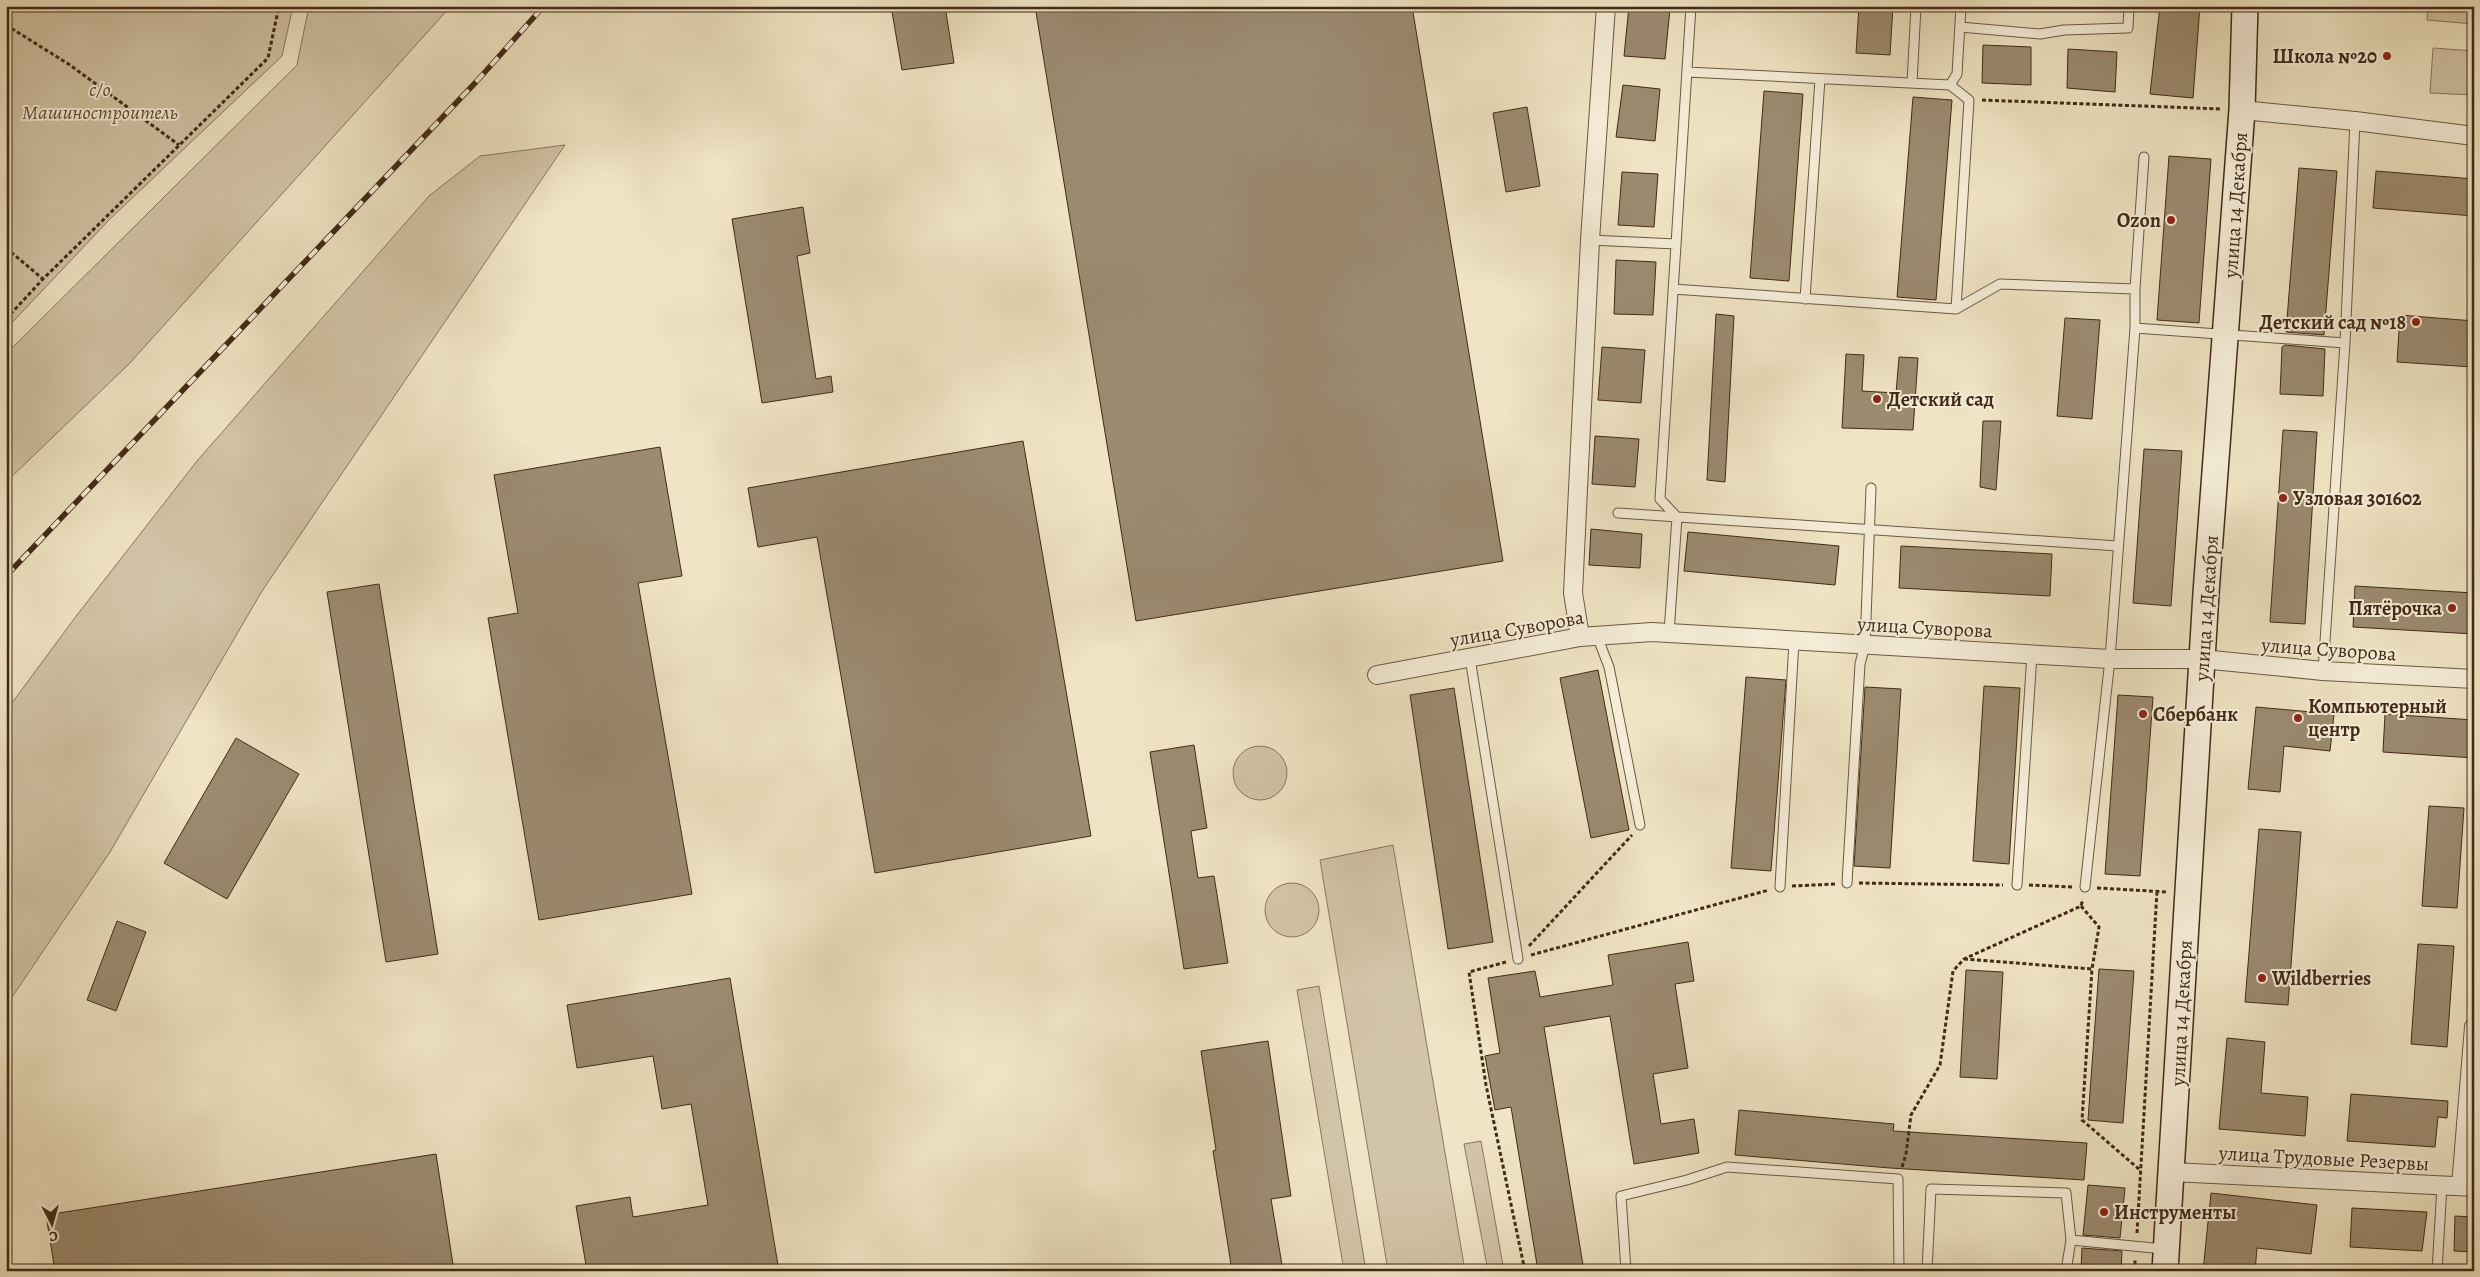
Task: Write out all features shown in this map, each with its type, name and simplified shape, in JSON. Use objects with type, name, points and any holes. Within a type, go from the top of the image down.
[{"type":"main road","name":"улица 14 Декабря","points":[[2166,1260],[2202,659],[2242,110],[2245,6]]},
{"type":"street","points":[[1589,636],[1573,593],[1590,240],[1606,6]]},
{"type":"street","points":[[2242,110],[2355,121],[2474,136]]},
{"type":"street","name":"улица Суворова","points":[[1377,675],[1589,636],[1669,633],[2110,659],[2202,659],[2323,671],[2474,679]]},
{"type":"street","points":[[2468,1187],[2474,1026]]},
{"type":"street","name":"улица Трудовые Резервы","points":[[2172,1172],[2468,1187]]},
{"type":"lane","points":[[1669,633],[1677,517],[1660,499],[1691,6]]},
{"type":"lane","points":[[1912,83],[1916,6]]},
{"type":"lane","points":[[1950,85],[1957,74],[1961,6]]},
{"type":"lane","points":[[1960,27],[2040,34],[2064,30],[2128,28],[2130,6]]},
{"type":"lane","points":[[1687,72],[1950,85],[1969,100],[1956,309]]},
{"type":"lane","points":[[1805,298],[1820,79]]},
{"type":"lane","points":[[2323,671],[2345,343],[2355,121]]},
{"type":"lane","points":[[2086,887],[2110,659],[2135,328],[2135,289],[2144,157]]},
{"type":"lane","points":[[1590,240],[1676,244]]},
{"type":"lane","points":[[1673,289],[1956,309],[2000,284],[2135,289]]},
{"type":"lane","points":[[2135,328],[2345,343]]},
{"type":"lane","points":[[1846,883],[1860,664],[1865,645],[1871,488]]},
{"type":"lane","points":[[1618,513],[2118,546]]},
{"type":"lane","points":[[1589,636],[1608,667],[1640,825]]},
{"type":"lane","points":[[1780,887],[1794,640]]},
{"type":"lane","points":[[2016,885],[2032,654]]},
{"type":"lane","points":[[1470,658],[1518,959]]},
{"type":"lane","points":[[1626,1271],[1621,1196],[1687,1180],[1727,1167],[1898,1180],[1899,1271]]},
{"type":"lane","points":[[2438,1271],[2442,1185]]},
{"type":"lane","points":[[1927,1271],[1931,1189],[2066,1193],[2071,1240],[2066,1271]]},
{"type":"lane","points":[[2071,1240],[2166,1260]]},
{"type":"path","points":[[6,319],[43,278],[268,58],[277,7]]},
{"type":"path","points":[[6,25],[70,65],[180,145]]},
{"type":"path","points":[[1969,100],[2242,110]]},
{"type":"path","points":[[6,248],[43,278]]},
{"type":"path","points":[[1518,959],[1640,825]]},
{"type":"path","points":[[1525,1271],[1486,1085],[1469,972],[1780,887],[1846,883],[2016,885],[2189,893]]},
{"type":"path","points":[[2081,906],[2086,887]]},
{"type":"path","points":[[2137,1234],[2157,891]]},
{"type":"path","points":[[1898,1180],[1906,1154],[1911,1115],[1940,1065],[1953,971],[1964,959],[2081,906]]},
{"type":"path","points":[[2081,906],[2100,927],[2092,969],[2082,1120],[2140,1170]]},
{"type":"path","points":[[1964,959],[2092,969]]},
{"type":"path","points":[[2134,1271],[2136,1252]]},
{"type":"green space","name":"с/о Машиностроитель","points":[[6,6],[293,6],[282,56],[110,219],[6,329]]},
{"type":"green space","points":[[309,6],[451,6],[129,364],[6,482],[6,354],[297,65]]},
{"type":"green space","points":[[2428,6],[2474,6],[2474,24],[2427,20]]},
{"type":"green space","points":[[2433,48],[2474,51],[2474,95],[2430,93]]},
{"type":"green space","points":[[565,145],[262,591],[110,852],[6,1006],[6,711],[77,615],[197,461],[429,196],[480,156]]},
{"type":"green space","points":[[1260,746],[1270,748],[1279,754],[1285,763],[1287,773],[1285,783],[1279,792],[1270,798],[1260,800],[1250,798],[1241,792],[1235,783],[1233,773],[1235,763],[1241,754],[1250,748]]},
{"type":"green space","points":[[1393,845],[1465,1271],[1388,1271],[1320,860]]},
{"type":"green space","points":[[1292,883],[1302,885],[1311,891],[1317,900],[1319,910],[1317,920],[1311,929],[1302,935],[1292,937],[1282,935],[1273,929],[1267,920],[1265,910],[1267,900],[1273,891],[1282,885]]},
{"type":"green space","points":[[1319,986],[1366,1271],[1344,1271],[1297,990]]},
{"type":"green space","points":[[1481,1141],[1504,1271],[1488,1271],[1464,1144]]},
{"type":"building","points":[[891,6],[945,6],[954,63],[902,70]]},
{"type":"building","points":[[1035,6],[1412,6],[1503,561],[1136,621]]},
{"type":"building","points":[[1629,6],[1670,9],[1665,59],[1624,56]]},
{"type":"building","points":[[1859,6],[1893,6],[1890,55],[1856,53]]},
{"type":"building","points":[[2160,6],[2200,6],[2193,98],[2150,94]]},
{"type":"building","points":[[1983,45],[2031,47],[2031,85],[1982,83]]},
{"type":"building","points":[[2068,49],[2117,52],[2115,92],[2067,88]]},
{"type":"building","points":[[1623,85],[1660,89],[1655,141],[1616,137]]},
{"type":"building","points":[[1764,91],[1803,94],[1789,281],[1750,278]]},
{"type":"building","points":[[1913,97],[1952,100],[1936,300],[1897,297]]},
{"type":"building","points":[[1527,107],[1540,186],[1506,192],[1493,113]]},
{"type":"building","points":[[2169,156],[2211,159],[2199,323],[2157,320]]},
{"type":"building","points":[[2299,168],[2337,171],[2324,335],[2286,332]]},
{"type":"building","points":[[2376,171],[2474,179],[2474,216],[2373,208]]},
{"type":"building","points":[[1622,172],[1658,174],[1654,227],[1618,225]]},
{"type":"building","points":[[803,207],[810,253],[797,256],[816,379],[831,376],[833,392],[762,403],[732,219]]},
{"type":"building","points":[[1616,260],[1656,262],[1653,315],[1614,314]]},
{"type":"building","points":[[1716,314],[1734,316],[1725,482],[1707,480]]},
{"type":"building","points":[[2400,315],[2474,321],[2472,367],[2397,362]]},
{"type":"building","points":[[2065,318],[2100,320],[2092,419],[2057,416]]},
{"type":"building","points":[[2285,345],[2325,349],[2323,396],[2280,394],[2282,347]]},
{"type":"building","points":[[1602,347],[1645,350],[1641,403],[1598,400]]},
{"type":"building","points":[[1846,354],[1864,355],[1862,391],[1896,393],[1899,357],[1918,358],[1913,430],[1842,428]]},
{"type":"building","points":[[1983,421],[2001,421],[1996,490],[1980,487]]},
{"type":"building","points":[[2283,430],[2317,432],[2305,624],[2270,622]]},
{"type":"building","points":[[1595,436],[1639,439],[1635,487],[1592,484]]},
{"type":"building","points":[[1023,441],[1091,836],[875,873],[817,537],[758,547],[748,488]]},
{"type":"building","points":[[660,447],[682,576],[638,583],[692,894],[539,920],[488,618],[518,613],[494,475]]},
{"type":"building","points":[[2144,449],[2182,451],[2171,606],[2133,603]]},
{"type":"building","points":[[1591,529],[1642,534],[1640,568],[1589,565]]},
{"type":"building","points":[[1688,532],[1839,546],[1835,585],[1684,571]]},
{"type":"building","points":[[1901,546],[2052,554],[2050,596],[1899,588]]},
{"type":"building","points":[[379,584],[438,954],[386,962],[327,592]]},
{"type":"building","points":[[2355,586],[2474,593],[2474,634],[2353,627]]},
{"type":"building","points":[[1598,670],[1629,830],[1591,838],[1560,678]]},
{"type":"building","points":[[1746,677],[1786,680],[1771,871],[1731,868]]},
{"type":"building","points":[[1984,686],[2020,688],[2009,864],[1973,861]]},
{"type":"building","points":[[1865,687],[1901,689],[1890,868],[1854,866]]},
{"type":"building","points":[[1454,688],[1493,942],[1448,949],[1410,695]]},
{"type":"building","points":[[2118,695],[2153,697],[2140,876],[2105,874]]},
{"type":"building","points":[[2256,707],[2334,714],[2330,751],[2284,746],[2280,792],[2248,789]]},
{"type":"building","points":[[2385,714],[2474,720],[2474,758],[2383,752]]},
{"type":"building","points":[[236,738],[299,774],[227,899],[164,863]]},
{"type":"building","points":[[1194,745],[1207,828],[1191,831],[1198,878],[1214,876],[1228,963],[1184,969],[1150,752]]},
{"type":"building","points":[[2429,806],[2464,808],[2457,908],[2422,906]]},
{"type":"building","points":[[2259,829],[2301,832],[2288,1005],[2245,1002]]},
{"type":"building","points":[[117,921],[146,932],[116,1011],[87,1000]]},
{"type":"building","points":[[1688,942],[1694,981],[1675,984],[1688,1068],[1653,1074],[1661,1124],[1694,1119],[1699,1153],[1634,1164],[1610,1016],[1544,1027],[1584,1271],[1538,1271],[1511,1107],[1495,1110],[1485,1056],[1500,1053],[1488,978],[1535,971],[1540,997],[1613,985],[1608,955]]},
{"type":"building","points":[[2418,944],[2454,946],[2447,1047],[2411,1044]]},
{"type":"building","points":[[2099,969],[2134,971],[2123,1123],[2088,1120]]},
{"type":"building","points":[[1966,970],[2003,972],[1997,1079],[1960,1077]]},
{"type":"building","points":[[730,978],[779,1271],[587,1271],[576,1206],[630,1197],[633,1217],[708,1205],[691,1104],[662,1109],[653,1056],[577,1068],[567,1005]]},
{"type":"building","points":[[2227,1038],[2265,1042],[2261,1093],[2308,1097],[2305,1136],[2219,1129]]},
{"type":"building","points":[[1268,1041],[1291,1196],[1271,1199],[1283,1271],[1232,1271],[1213,1151],[1216,1150],[1201,1051]]},
{"type":"building","points":[[2351,1094],[2448,1101],[2447,1118],[2438,1117],[2435,1147],[2347,1141]]},
{"type":"building","points":[[1739,1110],[1894,1124],[1893,1131],[2087,1143],[2084,1180],[1890,1168],[1735,1155]]},
{"type":"building","points":[[436,1154],[454,1271],[55,1271],[46,1215]]},
{"type":"building","name":"Инструменты","points":[[2088,1185],[2125,1188],[2120,1238],[2083,1235]]},
{"type":"building","points":[[2211,1193],[2317,1205],[2311,1254],[2257,1248],[2255,1271],[2203,1271]]},
{"type":"building","points":[[2352,1208],[2427,1212],[2422,1251],[2350,1247]]},
{"type":"building","points":[[2455,1216],[2474,1217],[2474,1252],[2454,1251]]},
{"type":"building","points":[[2082,1248],[2122,1251],[2121,1271],[2081,1271]]},
{"type":"railway","points":[[6,576],[476,82],[544,6]]},
{"type":"place","name":"Школа №20","points":[[2387,56]]},
{"type":"place","name":"Ozon","points":[[2171,220]]},
{"type":"place","name":"Детский сад №18","points":[[2416,322]]},
{"type":"place","name":"Детский сад","points":[[1877,399]]},
{"type":"place","name":"Узловая 301602","points":[[2283,498]]},
{"type":"place","name":"Пятёрочка","points":[[2452,608]]},
{"type":"place","name":"Сбербанк","points":[[2143,714]]},
{"type":"place","name":"Компьютерный центр","points":[[2298,718]]},
{"type":"place","name":"Wildberries","points":[[2262,978]]},
{"type":"place","name":"Инструменты","points":[[2104,1212]]}]
